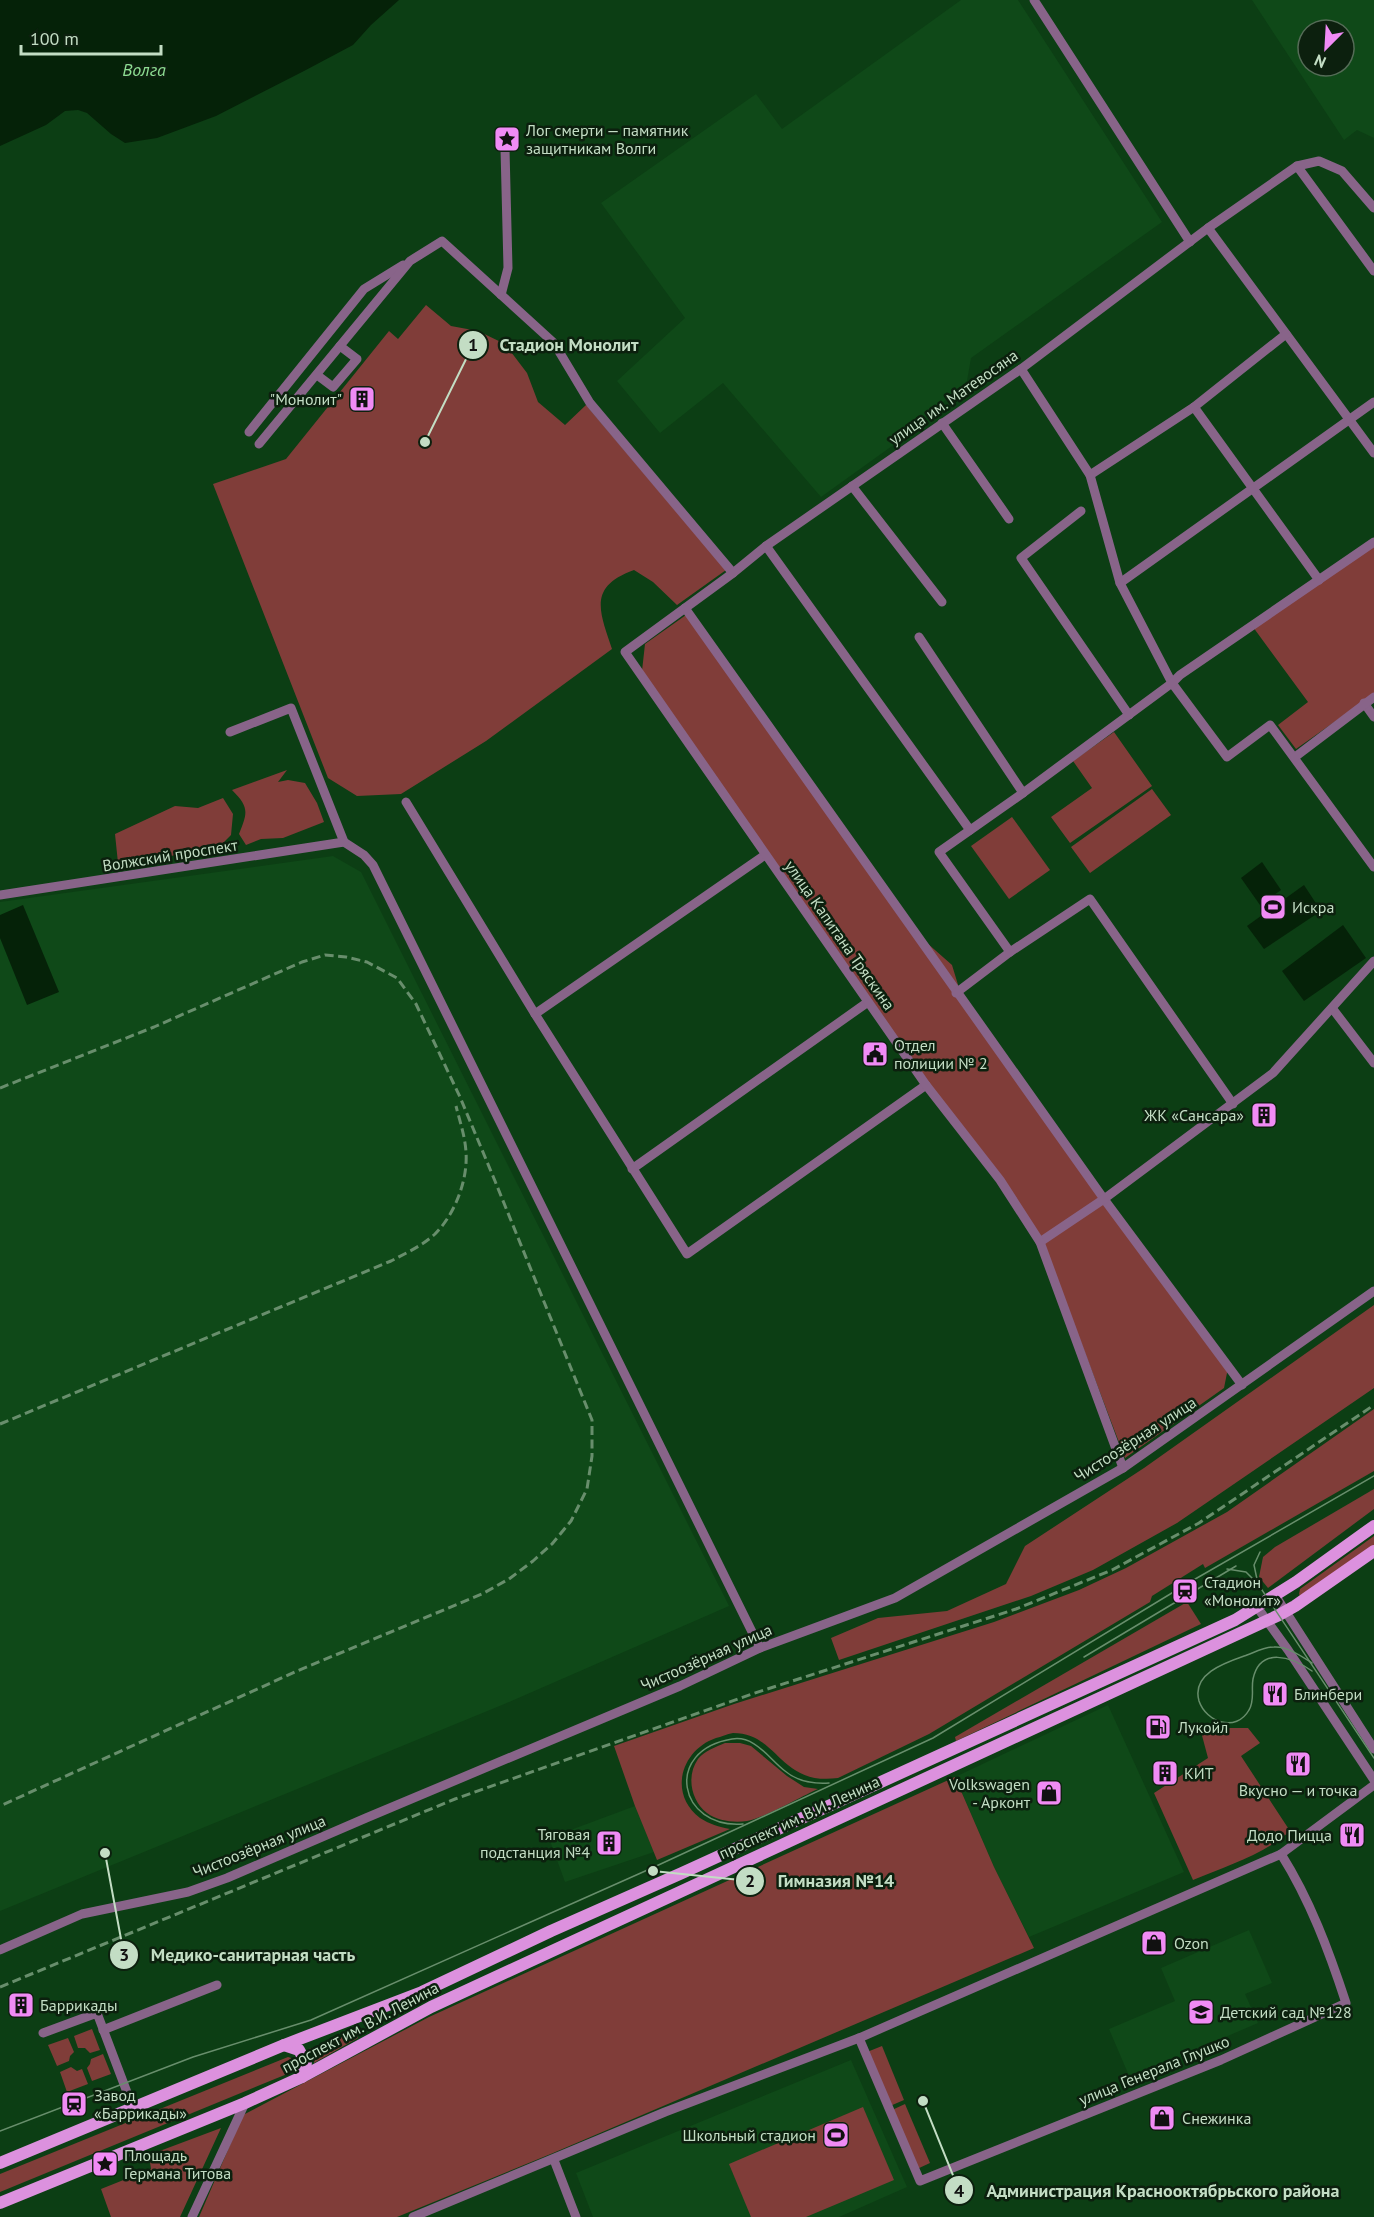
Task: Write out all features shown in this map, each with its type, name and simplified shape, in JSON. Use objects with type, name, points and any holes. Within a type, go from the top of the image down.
[{"type":"main road","name":"проспект им. В.И. Ленина","points":[[0,2163],[284,2045],[422,1992],[1235,1620],[1374,1526]]},
{"type":"main road","name":"проспект им. В.И. Ленина","points":[[0,2203],[245,2103],[302,2077],[431,2007],[1286,1612],[1374,1551]]},
{"type":"main road","points":[[284,2045],[299,2050],[306,2063],[302,2077]]},
{"type":"street","points":[[1034,0],[1190,242]]},
{"type":"street","points":[[501,295],[508,268],[506,149]]},
{"type":"street","points":[[1374,208],[1342,171],[1319,161],[1297,166],[1374,271]]},
{"type":"street","name":"улица им. Матевосяна","points":[[625,652],[766,546],[1021,369],[1208,228],[1297,166]]},
{"type":"street","points":[[1208,228],[1374,453]]},
{"type":"street","points":[[249,432],[364,289],[442,241],[554,343],[590,403],[733,573]]},
{"type":"street","points":[[259,444],[410,261]]},
{"type":"street","points":[[364,289],[378,300]]},
{"type":"street","points":[[1090,475],[1194,407],[1286,334]]},
{"type":"street","points":[[317,375],[333,387],[357,359],[340,346]]},
{"type":"street","points":[[328,360],[344,373]]},
{"type":"street","points":[[1021,369],[1090,475],[1120,583],[1172,683],[1227,757],[1270,725],[1374,867]]},
{"type":"street","points":[[1120,583],[1374,402]]},
{"type":"street","points":[[1194,407],[1319,580]]},
{"type":"street","points":[[942,423],[1009,519]]},
{"type":"street","points":[[852,486],[942,602]]},
{"type":"street","points":[[1081,511],[1021,558],[1129,715]]},
{"type":"street","points":[[1010,952],[939,852],[1023,793],[1180,675],[1374,542]]},
{"type":"street","points":[[766,546],[970,830]]},
{"type":"street","points":[[685,608],[786,747],[956,993],[1104,1199],[1242,1385]]},
{"type":"street","points":[[919,637],[1023,793]]},
{"type":"street","name":"улица Капитана Тряскина","points":[[625,652],[926,1085],[999,1180],[1040,1242],[1123,1468]]},
{"type":"street","points":[[1294,757],[1374,697]]},
{"type":"street","points":[[1364,704],[1374,717]]},
{"type":"street","points":[[230,732],[291,708],[344,842],[364,855],[373,865],[760,1648]]},
{"type":"street","points":[[406,802],[535,1014],[687,1254],[926,1085]]},
{"type":"street","name":"Волжский проспект","points":[[0,896],[344,842]]},
{"type":"street","points":[[535,1014],[765,855]]},
{"type":"street","points":[[956,993],[1010,952],[1090,899],[1233,1104]]},
{"type":"street","points":[[1040,1242],[1104,1199],[1273,1073],[1374,962]]},
{"type":"street","points":[[632,1169],[868,1002]]},
{"type":"street","points":[[1332,1008],[1374,1063]]},
{"type":"street","name":"Чистоозёрная улица","points":[[0,1950],[82,1914],[188,1892],[227,1878],[680,1686],[760,1648],[895,1598],[1123,1468],[1374,1291]]},
{"type":"street","points":[[1275,1595],[1374,1749]]},
{"type":"street","points":[[1257,1607],[1374,1780]]},
{"type":"street","points":[[413,2217],[665,2112],[859,2038],[1281,1854],[1374,1785]]},
{"type":"street","name":"улица Генерала Глушко","points":[[859,2038],[920,2181],[1221,2060],[1346,2003],[1321,1934],[1298,1881],[1281,1854]]},
{"type":"street","points":[[103,2030],[217,1985]]},
{"type":"street","points":[[43,2033],[97,2013],[133,2108]]},
{"type":"street","points":[[192,2217],[245,2103]]},
{"type":"street","points":[[554,2160],[576,2217]]},
{"type":"shaded area","points":[[961,0],[1018,0],[1162,222],[971,358],[967,381],[899,441],[821,497],[723,383],[660,433],[617,381],[685,318],[601,203],[756,94],[782,129]]},
{"type":"shaded area","points":[[1252,0],[1374,0],[1374,138],[1357,130],[1344,140],[1303,78],[1356,78],[1356,18],[1296,18],[1296,67]]},
{"type":"shaded area","points":[[426,305],[451,326],[478,331],[505,344],[527,373],[538,402],[565,425],[586,405],[726,570],[677,605],[653,582],[634,570],[619,577],[609,584],[603,593],[601,602],[601,612],[612,649],[486,741],[401,794],[357,796],[328,778],[213,484],[286,459],[389,331],[398,339]]},
{"type":"shaded area","points":[[1374,544],[1374,694],[1296,749],[1278,725],[1308,702],[1253,627]]},
{"type":"shaded area","points":[[686,615],[910,928],[952,965],[959,988],[1228,1368],[1224,1388],[1125,1458],[1042,1240],[928,1083],[642,671],[645,644]]},
{"type":"shaded area","points":[[1114,732],[1152,786],[1070,843],[1051,817],[1092,788],[1073,761]]},
{"type":"shaded area","points":[[287,770],[278,782],[288,780],[305,783],[317,803],[324,822],[283,838],[261,839],[246,845],[239,834],[245,815],[244,806],[232,790]]},
{"type":"shaded area","points":[[1152,789],[1171,815],[1090,873],[1071,847]]},
{"type":"shaded area","points":[[223,798],[233,814],[231,835],[217,849],[147,861],[118,863],[115,834],[175,806],[198,808]]},
{"type":"shaded area","points":[[1012,817],[1050,870],[1009,899],[971,846]]},
{"type":"shaded area","points":[[333,856],[361,872],[729,1606],[502,1705],[0,1911],[0,902]]},
{"type":"shaded area","points":[[1374,1305],[1374,1388],[1177,1523],[1093,1570],[1031,1596],[839,1660],[831,1638],[878,1618],[947,1611],[1006,1584],[1025,1546],[1144,1468]]},
{"type":"shaded area","points":[[1374,1409],[1374,1471],[1205,1568],[1203,1564],[1152,1596],[1150,1602],[929,1734],[838,1778],[818,1778],[803,1774],[791,1767],[761,1741],[748,1735],[733,1733],[704,1744],[687,1762],[682,1785],[684,1797],[690,1808],[700,1818],[730,1829],[657,1860],[614,1746],[734,1704],[994,1622],[1079,1590],[1126,1568],[1227,1512]]},
{"type":"shaded area","points":[[1374,1489],[1374,1509],[1268,1588],[1259,1577],[1263,1557],[1275,1547]]},
{"type":"shaded area","points":[[1374,1536],[1374,1546],[1300,1596],[1300,1589]]},
{"type":"shaded area","points":[[1187,1602],[1201,1624],[956,1741],[955,1737]]},
{"type":"shaded area","points":[[1108,1705],[1184,1872],[1029,1937],[994,1867],[955,1777]]},
{"type":"shaded area","points":[[1200,1728],[1248,1728],[1260,1743],[1241,1756],[1290,1831],[1268,1847],[1193,1880],[1154,1793],[1208,1758]]},
{"type":"shaded area","points":[[725,1743],[751,1746],[804,1787],[818,1789],[754,1819],[742,1822],[721,1820],[711,1816],[697,1802],[692,1788],[692,1773],[701,1756]]},
{"type":"shaded area","points":[[955,1777],[994,1867],[1034,1948],[397,2217],[199,2217],[243,2115],[429,2017]]},
{"type":"shaded area","points":[[635,1806],[654,1852],[565,1882],[549,1838]]},
{"type":"shaded area","name":"Детский сад №128","points":[[1249,1930],[1272,1983],[1245,1994],[1258,2023],[1130,2078],[1109,2029],[1175,2001],[1161,1968]]},
{"type":"shaded area","points":[[92,2029],[100,2050],[90,2053],[85,2048],[78,2048],[74,2036]]},
{"type":"shaded area","points":[[355,2032],[358,2038],[314,2063],[315,2055],[309,2049]]},
{"type":"shaded area","points":[[68,2038],[74,2052],[69,2061],[57,2066],[48,2045]]},
{"type":"shaded area","points":[[882,2046],[904,2100],[890,2106],[867,2052]]},
{"type":"shaded area","points":[[103,2054],[111,2074],[92,2081],[87,2068],[91,2059]]},
{"type":"shaded area","points":[[288,2057],[298,2060],[300,2068],[0,2192],[0,2174]]},
{"type":"shaded area","points":[[851,2060],[907,2187],[839,2217],[593,2217],[576,2173]]},
{"type":"shaded area","points":[[71,2067],[77,2071],[82,2069],[88,2084],[67,2092],[60,2072]]},
{"type":"shaded area","points":[[905,2104],[930,2163],[917,2169],[892,2110]]},
{"type":"shaded area","name":"Школьный стадион","points":[[863,2107],[894,2180],[806,2217],[751,2217],[729,2164]]},
{"type":"shaded area","points":[[221,2128],[180,2217],[111,2217],[101,2189],[151,2169],[149,2155]]},
{"type":"water","name":"Волга","points":[[0,0],[399,0],[353,45],[216,116],[157,138],[125,143],[87,113],[78,110],[65,111],[46,125],[0,146]]},
{"type":"water","name":"Искра","points":[[1262,862],[1281,890],[1260,905],[1241,878]]},
{"type":"water","name":"Искра","points":[[1304,885],[1321,911],[1264,949],[1247,926]]},
{"type":"water","points":[[23,905],[59,992],[27,1005],[0,938],[0,915]]},
{"type":"water","name":"Искра","points":[[1343,925],[1366,958],[1304,1001],[1282,971]]},
{"type":"tram line","points":[[0,2131],[193,2057],[311,2020],[652,1868],[933,1738],[1190,1582],[1374,1476]]},
{"type":"tram line","points":[[1258,1584],[1254,1565],[1260,1552]]},
{"type":"tram line","points":[[1084,1657],[1236,1566]]},
{"type":"tram line","points":[[1227,1569],[1246,1572],[1258,1584],[1374,1758]]},
{"type":"tram line","points":[[1312,1663],[1284,1648],[1271,1647],[1260,1650],[1212,1670],[1200,1683],[1199,1701],[1214,1719],[1229,1723],[1237,1721],[1251,1706],[1253,1679],[1262,1662],[1278,1657],[1295,1662],[1312,1671]]},
{"type":"tram line","points":[[743,1824],[721,1822],[704,1814],[693,1802],[687,1788],[688,1772],[695,1758],[710,1746],[732,1739],[748,1741],[755,1744],[795,1778],[811,1783],[829,1783]]},
{"type":"railway","points":[[0,1088],[154,1027],[302,962],[325,955],[367,962],[397,978],[416,1004],[460,1097],[592,1420],[592,1456],[587,1489],[571,1521],[552,1544],[509,1579],[482,1594],[297,1671],[0,1806]]},
{"type":"railway","points":[[0,1424],[391,1261],[425,1242],[449,1217],[459,1196],[465,1174],[466,1152],[456,1106]]},
{"type":"railway","points":[[0,1987],[455,1799],[752,1694],[1016,1609],[1112,1570],[1199,1523],[1374,1405]]},
{"type":"place","name":"Лог смерти — памятник защитникам Волги","points":[[507,139]]},
{"type":"place","name":"\"Монолит\"","points":[[362,399]]},
{"type":"place","name":"Стадион Монолит","points":[[425,442]]},
{"type":"place","name":"Искра","points":[[1273,907]]},
{"type":"place","name":"Отдел полиции № 2","points":[[875,1054]]},
{"type":"place","name":"ЖК «Сансара»","points":[[1264,1115]]},
{"type":"place","name":"Стадион «Монолит»","points":[[1185,1591]]},
{"type":"place","name":"Блинбери","points":[[1275,1694]]},
{"type":"place","name":"Лукойл","points":[[1158,1727]]},
{"type":"place","name":"Вкусно — и точка","points":[[1298,1764]]},
{"type":"place","name":"КИТ","points":[[1165,1773]]},
{"type":"place","name":"Volkswagen - Арконт","points":[[1049,1793]]},
{"type":"place","name":"Додо Пицца","points":[[1352,1835]]},
{"type":"place","name":"Тяговая подстанция №4","points":[[609,1843]]},
{"type":"place","name":"Медико-санитарная часть","points":[[105,1853]]},
{"type":"place","name":"Гимназия №14","points":[[653,1871]]},
{"type":"place","name":"Ozon","points":[[1154,1943]]},
{"type":"place","name":"Баррикады","points":[[21,2005]]},
{"type":"place","name":"Детский сад №128","points":[[1201,2012]]},
{"type":"place","name":"Администрация Краснооктябрьского района","points":[[923,2101]]},
{"type":"place","name":"Завод «Баррикады»","points":[[74,2104]]},
{"type":"place","name":"Снежинка","points":[[1162,2118]]},
{"type":"place","name":"Школьный стадион","points":[[836,2135]]},
{"type":"place","name":"Площадь Германа Титова","points":[[105,2164]]}]
